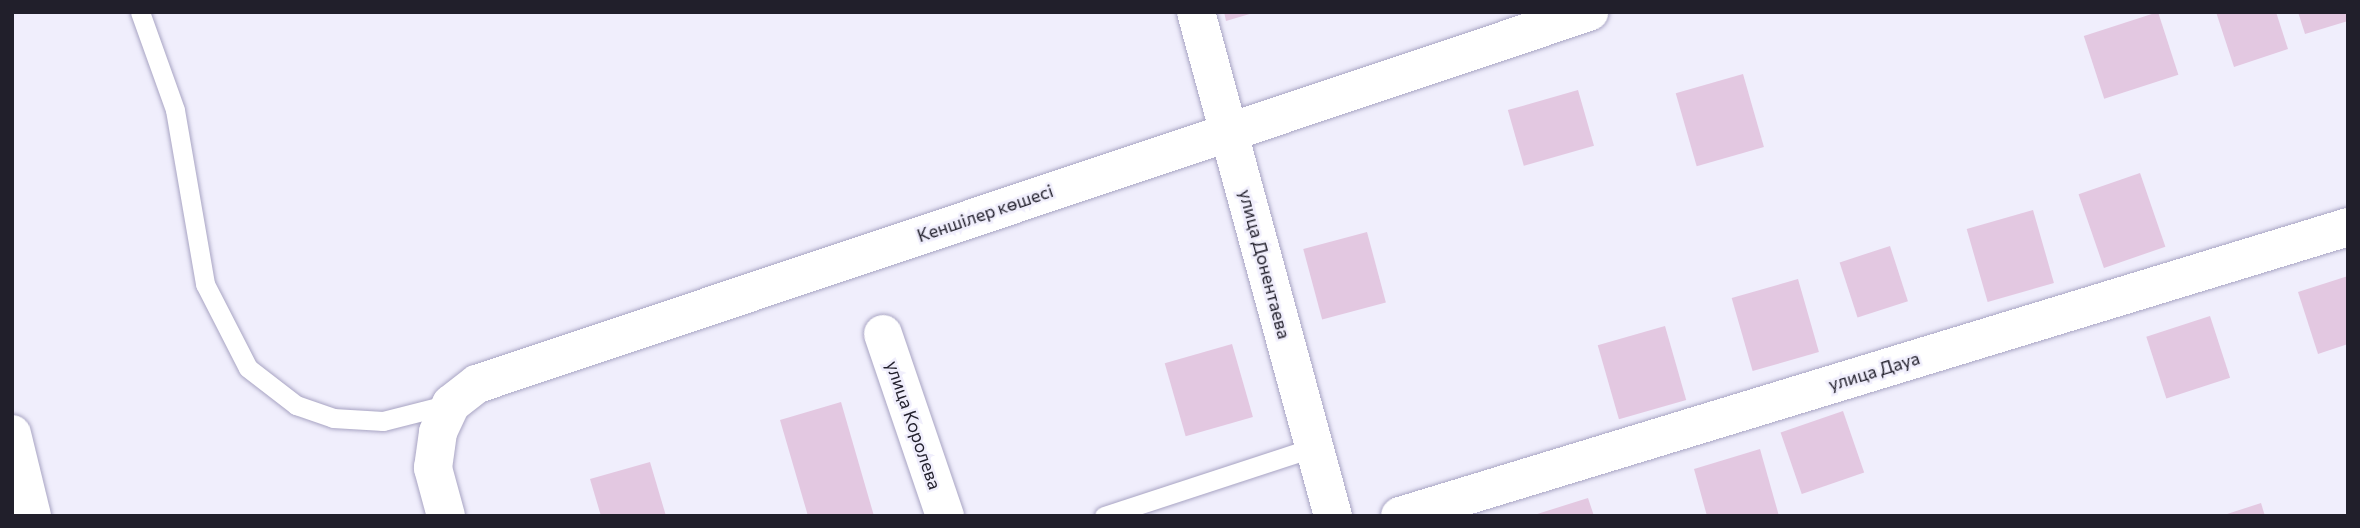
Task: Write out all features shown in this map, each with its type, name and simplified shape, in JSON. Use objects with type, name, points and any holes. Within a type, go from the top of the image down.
[{"type":"street","name":"улица Донентаева","points":[[1196,12],[1333,516]]},
{"type":"street","name":"Кеншілер көшесі","points":[[451,404],[477,384],[1589,12]]},
{"type":"street","name":"улица Дауа","points":[[1400,516],[2348,227]]},
{"type":"street","name":"улица Королева","points":[[883,334],[944,516]]},
{"type":"street","points":[[446,516],[433,468],[438,432],[451,404]]},
{"type":"street","points":[[12,434],[32,516]]},
{"type":"lane","points":[[140,12],[176,110],[205,284],[248,368],[296,405],[333,418],[383,421],[451,404]]},
{"type":"lane","points":[[1104,516],[1314,447]]},
{"type":"building","points":[[1224,12],[1253,12],[1253,13],[1226,21]]},
{"type":"building","points":[[2158,12],[2178,75],[2104,99],[2084,36]]},
{"type":"building","points":[[2216,12],[2276,12],[2288,49],[2234,67]]},
{"type":"building","points":[[2298,12],[2348,12],[2348,21],[2305,34]]},
{"type":"building","points":[[1743,74],[1764,147],[1697,166],[1676,93]]},
{"type":"building","points":[[1578,90],[1594,146],[1524,166],[1508,110]]},
{"type":"building","points":[[2140,173],[2165,247],[2104,268],[2079,194]]},
{"type":"building","points":[[2033,210],[2054,283],[1988,302],[1967,229]]},
{"type":"building","points":[[1367,232],[1386,303],[1322,320],[1303,249]]},
{"type":"building","points":[[1890,246],[1908,301],[1858,318],[1840,262]]},
{"type":"building","points":[[2348,276],[2348,344],[2318,354],[2298,292]]},
{"type":"building","points":[[1798,279],[1819,352],[1753,371],[1732,298]]},
{"type":"building","points":[[2210,316],[2230,378],[2166,399],[2146,337]]},
{"type":"building","points":[[1665,326],[1686,400],[1619,419],[1598,345]]},
{"type":"building","points":[[1232,344],[1253,417],[1186,436],[1165,363]]},
{"type":"building","points":[[841,402],[874,516],[808,516],[780,420]]},
{"type":"building","points":[[1843,411],[1864,472],[1802,494],[1781,432]]},
{"type":"building","points":[[1760,449],[1779,516],[1707,516],[1694,469]]},
{"type":"building","points":[[650,462],[666,516],[601,516],[590,479]]},
{"type":"building","points":[[1588,498],[1594,516],[1534,516],[1534,515]]},
{"type":"building","points":[[2261,503],[2265,516],[2224,516],[2224,515]]}]
